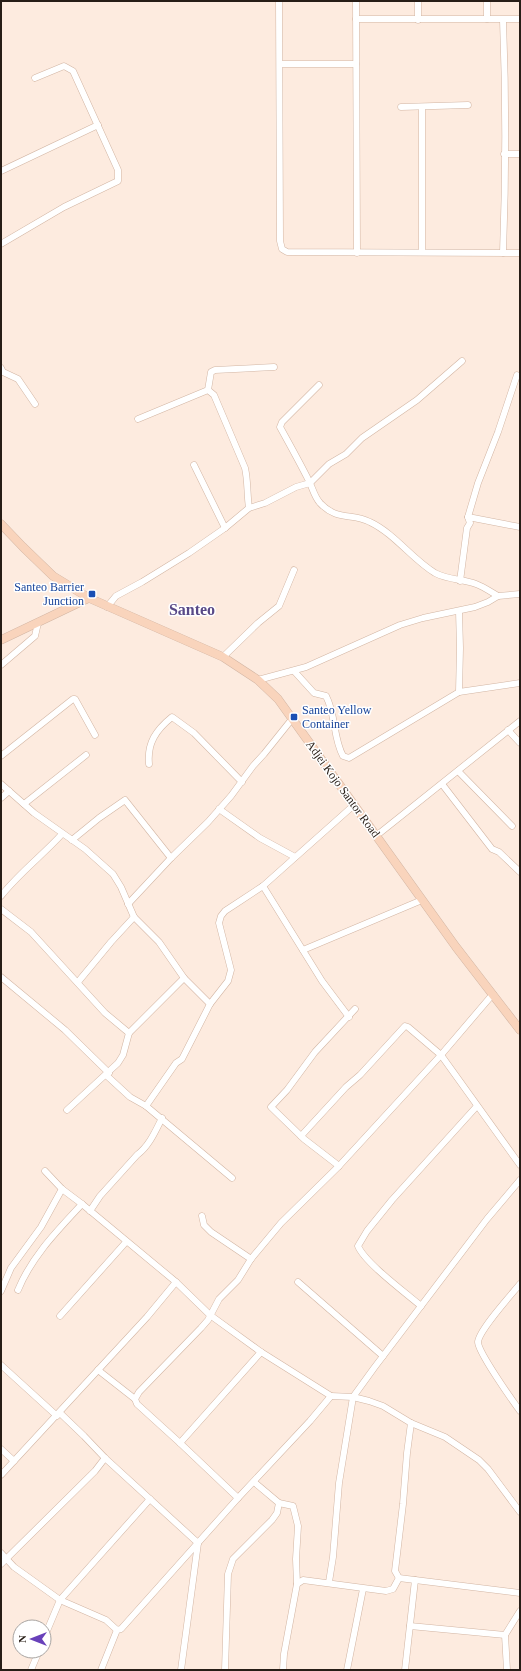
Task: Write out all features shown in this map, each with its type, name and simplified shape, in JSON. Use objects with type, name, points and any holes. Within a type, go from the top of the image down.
[{"type":"street","points":[[279,1],[280,242],[282,249],[287,252],[520,253]]},
{"type":"street","points":[[356,1],[357,253]]},
{"type":"street","points":[[418,1],[418,20]]},
{"type":"street","points":[[487,1],[487,19]]},
{"type":"street","points":[[356,19],[520,19]]},
{"type":"street","points":[[503,253],[505,196],[504,20]]},
{"type":"street","points":[[280,64],[356,64]]},
{"type":"street","points":[[1,244],[64,207],[118,181],[118,170],[73,71],[64,66],[35,78]]},
{"type":"street","points":[[401,106],[468,105]]},
{"type":"street","points":[[422,106],[422,252]]},
{"type":"street","points":[[1,171],[98,125]]},
{"type":"street","points":[[504,154],[520,154]]},
{"type":"street","points":[[107,607],[116,596],[190,553],[225,528],[249,508],[265,503],[296,487],[310,484],[329,464],[346,454],[362,438],[417,400],[462,361]]},
{"type":"street","points":[[208,390],[211,372],[214,370],[274,367]]},
{"type":"street","points":[[1,368],[3,372],[18,379],[35,404]]},
{"type":"street","points":[[460,581],[466,532],[470,523],[468,517],[478,483],[498,432],[516,375]]},
{"type":"street","points":[[319,386],[282,422],[280,428],[310,484],[314,495],[320,503],[331,512],[340,516],[360,518],[384,530],[435,572],[460,581],[475,584],[498,596]]},
{"type":"street","points":[[208,390],[214,395],[245,468],[249,508]]},
{"type":"street","points":[[138,419],[208,390]]},
{"type":"street","points":[[194,465],[225,528]]},
{"type":"street","points":[[468,517],[520,527]]},
{"type":"street","name":"Adjei Kojo Santor Road","points":[[1,524],[53,576],[107,607],[165,630],[223,657],[258,680],[278,699],[456,947],[520,1030]]},
{"type":"street","points":[[223,657],[279,606],[294,570]]},
{"type":"street","points":[[258,680],[294,671],[400,625],[423,618],[459,611],[488,602],[498,596],[520,594]]},
{"type":"street","points":[[1,640],[89,598]]},
{"type":"street","points":[[459,611],[459,692]]},
{"type":"street","points":[[1,665],[35,636],[38,623]]},
{"type":"street","points":[[294,671],[314,693],[326,696],[331,704],[339,749],[343,756],[349,758],[355,756],[459,692],[520,683]]},
{"type":"street","points":[[1,756],[73,699],[75,699],[95,735]]},
{"type":"street","points":[[149,764],[148,755],[150,744],[156,732],[172,717],[194,733],[242,782]]},
{"type":"street","points":[[128,904],[171,858],[208,822],[242,782],[252,766],[264,754],[292,718]]},
{"type":"street","points":[[376,836],[520,721]]},
{"type":"street","points":[[508,730],[520,743]]},
{"type":"street","points":[[24,804],[86,755]]},
{"type":"street","points":[[458,771],[512,826]]},
{"type":"street","points":[[1,784],[62,834],[85,849],[113,874],[121,887],[134,917],[159,942],[184,978],[210,1004]]},
{"type":"street","points":[[442,784],[492,849],[499,852],[520,872]]},
{"type":"street","points":[[1,798],[9,791]]},
{"type":"street","points":[[72,840],[99,818],[125,800],[171,858]]},
{"type":"street","points":[[146,1106],[176,1063],[182,1059],[210,1004],[230,977],[231,970],[219,923],[221,916],[225,911],[263,886],[354,805]]},
{"type":"street","points":[[219,809],[260,838],[295,857]]},
{"type":"street","points":[[1,896],[62,834]]},
{"type":"street","points":[[263,886],[322,981],[349,1017]]},
{"type":"street","points":[[303,950],[422,900]]},
{"type":"street","points":[[1,909],[31,932],[105,1013],[129,1033]]},
{"type":"street","points":[[78,982],[134,917]]},
{"type":"street","points":[[1,977],[65,1030],[130,1096],[162,1118],[232,1178]]},
{"type":"street","points":[[67,1110],[108,1074],[118,1063],[123,1055],[129,1033],[184,978]]},
{"type":"street","points":[[135,1399],[139,1392],[201,1328],[219,1299],[238,1280],[251,1259],[281,1223],[339,1166],[441,1055],[493,994]]},
{"type":"street","points":[[339,1166],[301,1136],[271,1107],[287,1090],[315,1052],[355,1009]]},
{"type":"street","points":[[301,1136],[405,1026],[411,1028],[441,1055],[520,1164]]},
{"type":"street","points":[[421,1306],[388,1278],[361,1252],[358,1246],[367,1231],[392,1200],[477,1106]]},
{"type":"street","points":[[90,1211],[100,1196],[137,1155],[143,1151],[151,1140],[162,1118]]},
{"type":"street","points":[[45,1171],[62,1190],[82,1204],[176,1282],[210,1315],[261,1352],[331,1396],[353,1397],[383,1406],[411,1423],[445,1437],[479,1460],[496,1478],[520,1512]]},
{"type":"street","points":[[329,1582],[333,1557],[339,1483],[353,1397],[487,1219],[520,1180]]},
{"type":"street","points":[[1,1291],[11,1268],[40,1227],[62,1190]]},
{"type":"street","points":[[18,1290],[25,1274],[43,1246],[82,1204]]},
{"type":"street","points":[[202,1216],[204,1225],[211,1232],[251,1259]]},
{"type":"street","points":[[60,1316],[126,1242]]},
{"type":"street","points":[[1,1475],[148,1317],[176,1282]]},
{"type":"street","points":[[298,1282],[383,1356]]},
{"type":"street","points":[[520,1284],[491,1319],[480,1335],[478,1342],[483,1353],[520,1411]]},
{"type":"street","points":[[180,1442],[261,1352]]},
{"type":"street","points":[[1,1366],[84,1436],[105,1458],[198,1543]]},
{"type":"street","points":[[98,1370],[135,1399],[137,1404],[180,1442],[238,1498]]},
{"type":"street","points":[[101,1670],[117,1630],[121,1629],[331,1396]]},
{"type":"street","points":[[399,1578],[395,1571],[395,1566],[403,1504],[406,1453],[411,1423]]},
{"type":"street","points":[[1,1449],[14,1462]]},
{"type":"street","points":[[1,1564],[4,1556],[95,1471],[105,1458]]},
{"type":"street","points":[[254,1482],[279,1503],[293,1506],[298,1526],[296,1559],[297,1584],[284,1654],[283,1670]]},
{"type":"street","points":[[52,1619],[60,1600],[150,1499]]},
{"type":"street","points":[[225,1670],[228,1574],[232,1559],[272,1520],[277,1513],[279,1503]]},
{"type":"street","points":[[181,1670],[198,1543]]},
{"type":"street","points":[[4,1556],[14,1567],[60,1600],[106,1620],[117,1630]]},
{"type":"street","points":[[399,1578],[520,1593]]},
{"type":"street","points":[[297,1584],[304,1580],[329,1582],[363,1589],[386,1591],[393,1589],[399,1578]]},
{"type":"street","points":[[405,1670],[415,1580]]},
{"type":"street","points":[[347,1670],[363,1589]]},
{"type":"street","points":[[507,1670],[505,1635],[520,1611]]},
{"type":"street","points":[[410,1626],[505,1635]]},
{"type":"street","points":[[31,1670],[36,1659]]},
{"type":"place","name":"Santeo Barrier Junction","points":[[92,594]]},
{"type":"place","name":"Santeo Yellow Container","points":[[294,717]]},
{"type":"district","name":"Santeo","points":[[192,609]]}]
